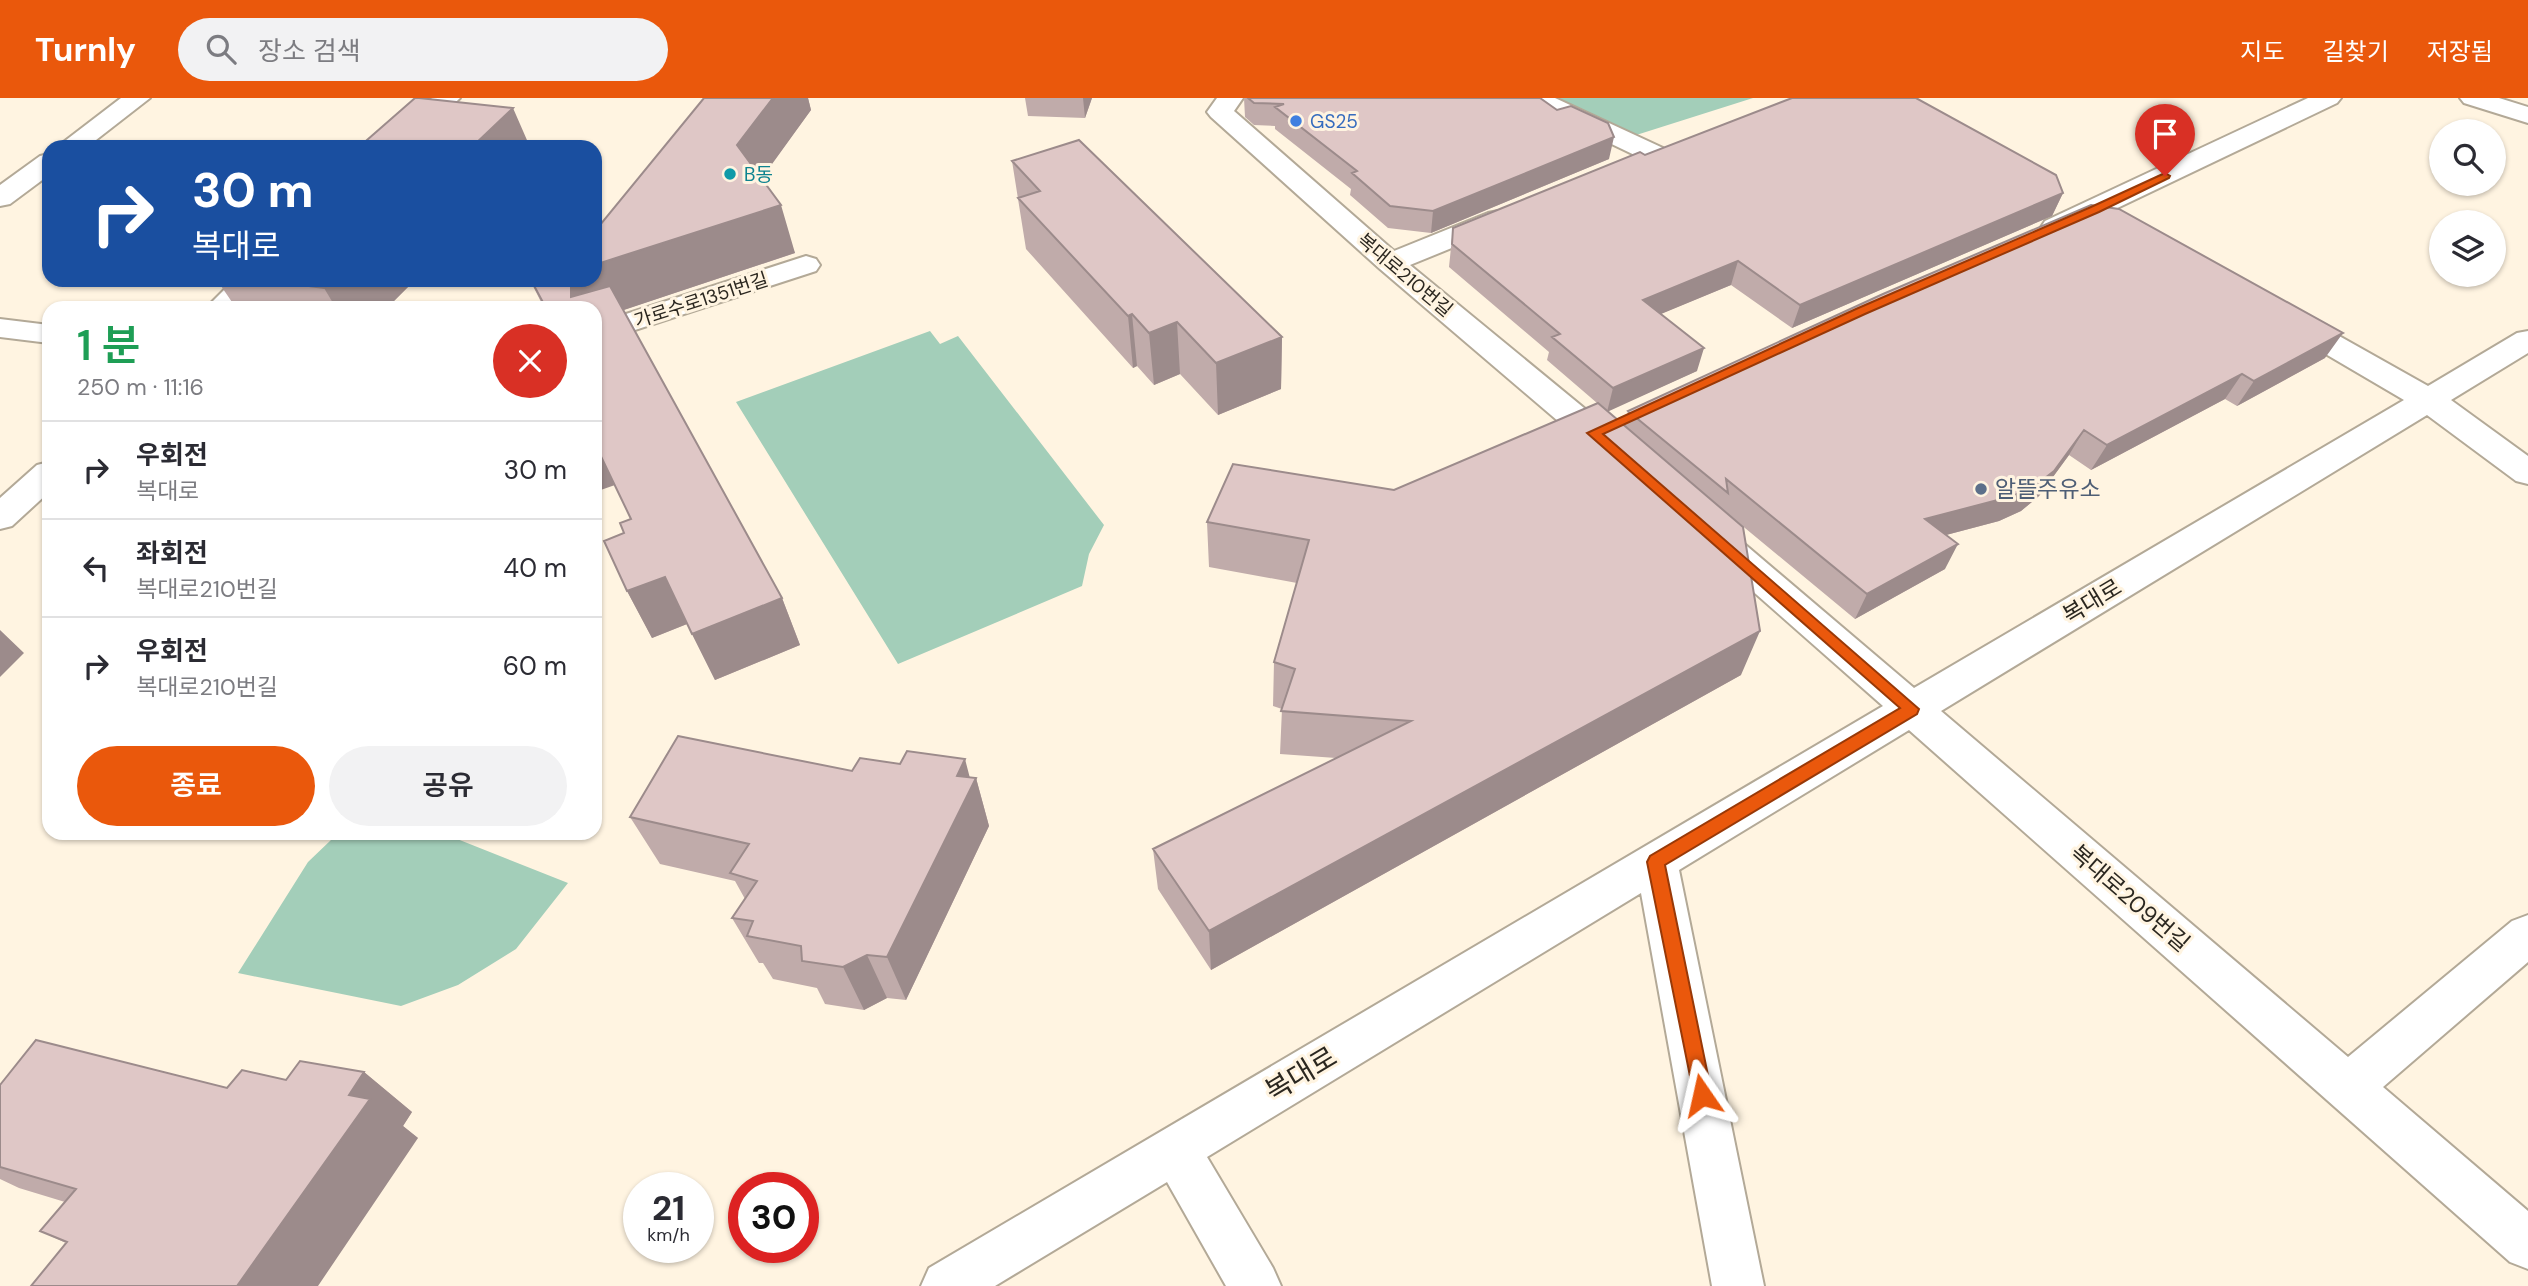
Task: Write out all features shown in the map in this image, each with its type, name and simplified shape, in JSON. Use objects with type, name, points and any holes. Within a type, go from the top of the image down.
[{"type":"street","points":[[80,140],[137,98]]},
{"type":"street","points":[[402,140],[447,98]]},
{"type":"street","points":[[1535,98],[1654,155]]},
{"type":"street","points":[[2034,236],[2107,217],[2257,131],[2329,98]]},
{"type":"street","points":[[2473,98],[2528,115]]},
{"type":"street","name":"복대로210번길","points":[[1225,105],[1390,263],[1607,427],[1635,469]]},
{"type":"street","points":[[1629,165],[1679,145]]},
{"type":"street","points":[[0,198],[42,167]]},
{"type":"street","points":[[2060,190],[2107,217]]},
{"type":"street","points":[[1390,263],[1516,211]]},
{"type":"street","name":"가로수로1351번길","points":[[602,332],[806,265]]},
{"type":"street","points":[[228,301],[244,287]]},
{"type":"street","points":[[2262,305],[2429,400],[2528,473]]},
{"type":"street","points":[[0,328],[42,333]]},
{"type":"street","name":"복대로","points":[[947,1286],[2528,340]]},
{"type":"street","points":[[0,517],[42,479]]},
{"type":"street","points":[[1686,513],[1911,709]]},
{"type":"street","name":"복대로209번길","points":[[1911,709],[2528,1244]]},
{"type":"street","points":[[1656,862],[1738,1286]]},
{"type":"street","points":[[2348,1087],[2528,935]]},
{"type":"street","points":[[1175,1149],[1255,1286]]},
{"type":"green space","points":[[1549,98],[1753,98],[1630,137]]},
{"type":"green space","points":[[930,331],[940,344],[958,336],[1104,525],[1089,554],[1082,586],[898,664],[736,402]]},
{"type":"green space","points":[[331,840],[460,840],[568,883],[516,949],[458,985],[401,1006],[238,973],[308,862]]},
{"type":"building","points":[[415,98],[513,108],[479,140],[367,140]]},
{"type":"building","points":[[704,98],[773,98],[737,145],[781,205],[602,262],[602,222]]},
{"type":"building","points":[[1248,98],[1540,98],[1557,110],[1571,106],[1608,123],[1614,137],[1433,211],[1390,206],[1352,173],[1357,171],[1275,107],[1284,104],[1254,103]]},
{"type":"building","points":[[1792,98],[1916,98],[2056,175],[2063,193],[1800,305],[1738,261],[1643,300],[1704,348],[1613,388],[1552,337],[1560,334],[1452,244],[1453,228],[1640,152],[1645,155]]},
{"type":"building","points":[[1079,140],[1282,337],[1216,363],[1177,322],[1149,333],[1132,314],[1128,316],[1018,198],[1040,191],[1012,161]]},
{"type":"building","points":[[2091,205],[2119,209],[2343,333],[2254,381],[2242,374],[2107,445],[2084,430],[2054,471],[2036,485],[2013,496],[1925,519],[1958,544],[1867,594],[1726,479],[1728,493],[1628,411],[1883,294]]},
{"type":"building","points":[[610,286],[782,598],[692,634],[665,577],[627,591],[604,541],[624,533],[620,523],[631,519],[602,459],[602,301],[542,301],[535,287],[571,287],[571,297]]},
{"type":"building","points":[[1598,403],[1743,527],[1760,631],[1209,931],[1153,849],[1411,721],[1281,711],[1295,669],[1274,662],[1309,540],[1207,522],[1233,464],[1394,490]]},
{"type":"building","points":[[678,736],[852,771],[860,758],[900,764],[907,751],[965,759],[957,776],[976,778],[887,957],[867,955],[843,967],[802,961],[801,946],[747,936],[753,921],[732,918],[757,881],[730,873],[749,844],[630,817]]},
{"type":"building","points":[[36,1040],[227,1088],[242,1070],[286,1080],[300,1061],[364,1072],[349,1095],[370,1099],[237,1286],[31,1286],[67,1242],[40,1231],[76,1189],[0,1167],[0,1085]]},
{"type":"place","name":"GS25","points":[[1296,121]]},
{"type":"place","name":"B동","points":[[730,174]]},
{"type":"place","name":"알뜰주유소","points":[[1981,489]]},
{"type":"route","points":[[1702,1095],[1656,862],[1911,709],[1594,433],[1861,311],[2095,210],[2165,176]]}]
